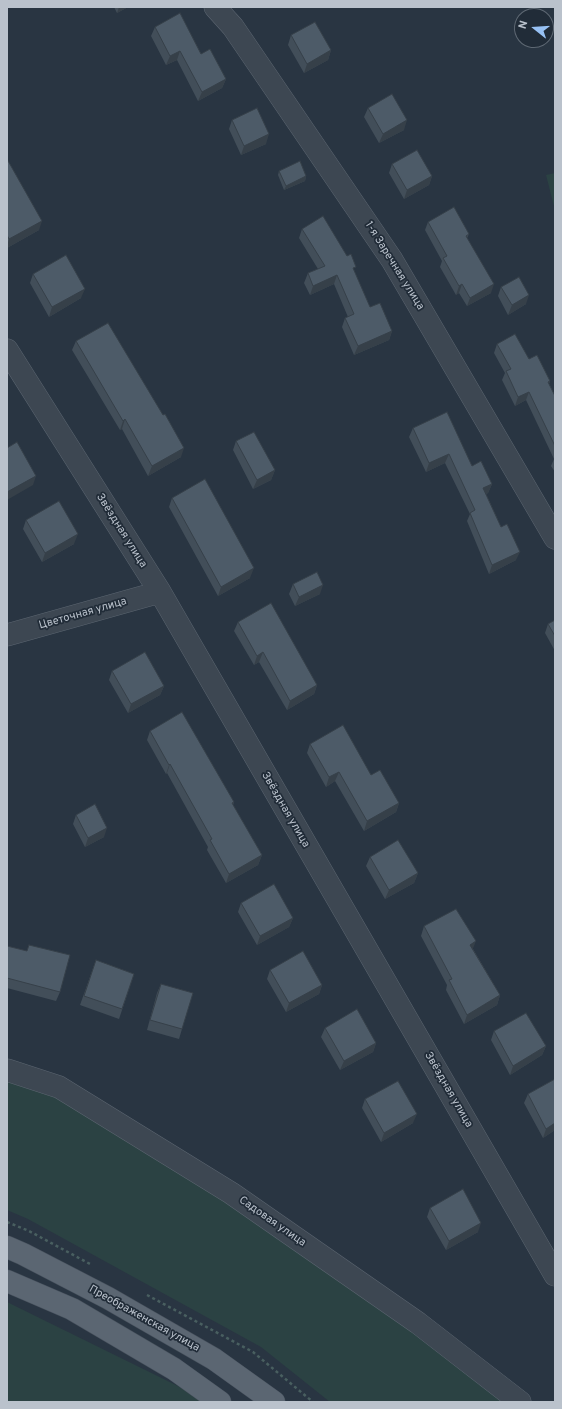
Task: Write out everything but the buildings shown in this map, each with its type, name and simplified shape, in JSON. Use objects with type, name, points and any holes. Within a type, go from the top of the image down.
[{"type":"main road","name":"Преображенская улица","points":[[7,1247],[108,1298],[214,1359],[274,1402]]},
{"type":"main road","points":[[7,1281],[72,1309],[174,1369],[220,1402]]},
{"type":"street","name":"1-я Заречная улица","points":[[214,7],[233,27],[392,260],[555,538]]},
{"type":"street","name":"Звёздная улица","points":[[7,350],[160,592],[555,1275]]},
{"type":"street","name":"Цветочная улица","points":[[7,635],[160,592]]},
{"type":"street","name":"Садовая улица","points":[[7,1070],[60,1086],[231,1193],[418,1323],[520,1402]]},
{"type":"green space","points":[[555,173],[555,210],[546,175]]},
{"type":"green space","points":[[7,1072],[71,1094],[519,1402],[330,1402],[261,1347],[28,1219],[7,1210]]},
{"type":"green space","points":[[7,1302],[190,1392],[202,1402],[7,1402]]}]
